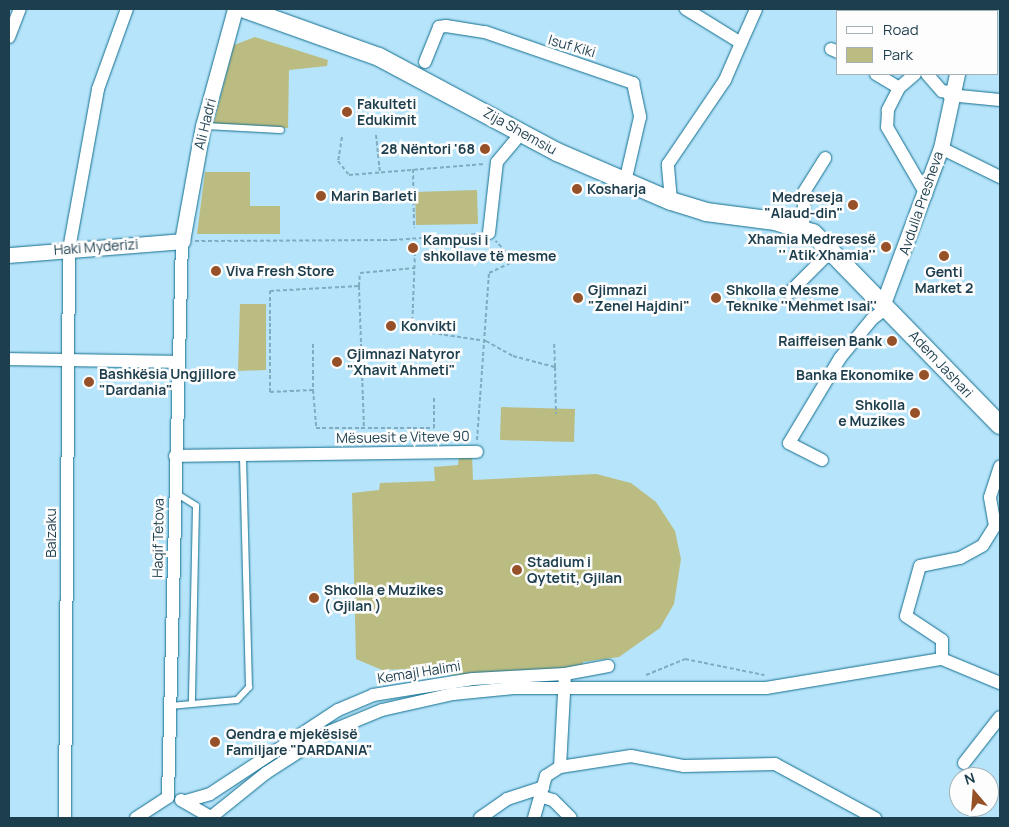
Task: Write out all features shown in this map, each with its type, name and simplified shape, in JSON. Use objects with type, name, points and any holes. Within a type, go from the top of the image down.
[{"type":"main road","name":"Zija Shemsiu","points":[[245,9],[379,57],[521,133],[670,201],[706,212],[803,229],[831,251],[886,304]]},
{"type":"main road","name":"Adem Jashari","points":[[886,304],[1000,425]]},
{"type":"street","points":[[9,37],[20,9]]},
{"type":"street","name":"Balzaku","points":[[65,818],[69,249],[98,88],[127,9]]},
{"type":"street","name":"Ali Hadri","points":[[182,241],[203,126],[234,9]]},
{"type":"street","points":[[686,9],[741,43]]},
{"type":"street","points":[[670,201],[668,164],[725,80],[756,9]]},
{"type":"street","name":"Isuf Kiki","points":[[425,62],[439,27],[446,26],[485,32],[633,83],[640,117],[625,182]]},
{"type":"street","points":[[878,75],[899,88]]},
{"type":"street","points":[[914,75],[899,88],[888,110],[887,127],[926,194]]},
{"type":"street","points":[[928,75],[942,91],[950,94],[1000,100]]},
{"type":"street","name":"Avdulla Presheva","points":[[886,304],[941,148],[950,94],[957,75]]},
{"type":"street","points":[[489,233],[498,162],[521,133]]},
{"type":"street","points":[[941,148],[1000,177]]},
{"type":"street","points":[[803,229],[804,192],[825,158]]},
{"type":"street","name":"Haki Myderizi","points":[[9,255],[182,241]]},
{"type":"street","name":"Haqif Tetova","points":[[168,797],[174,492],[182,241]]},
{"type":"street","points":[[789,293],[831,251]]},
{"type":"street","points":[[822,460],[789,443],[840,358],[886,304]]},
{"type":"street","points":[[9,359],[69,358],[179,362]]},
{"type":"street","name":"Mësuesit e Viteve 90","points":[[175,456],[477,452]]},
{"type":"street","points":[[942,659],[942,640],[906,616],[920,566],[960,558],[983,545],[995,526],[990,497],[1000,467]]},
{"type":"street","points":[[136,818],[168,797],[186,802],[211,818],[266,773],[332,731],[382,710],[453,694],[514,688],[564,690],[797,685],[942,659],[1000,683]]},
{"type":"street","name":"Kemajl Halimi","points":[[186,802],[210,794],[338,710],[373,695],[473,679],[565,674],[608,666]]},
{"type":"street","points":[[560,767],[565,674]]},
{"type":"street","points":[[964,763],[1000,717]]},
{"type":"street","points":[[534,818],[543,792],[546,776],[560,767],[631,756],[684,766],[775,764],[875,818]]},
{"type":"street","points":[[480,818],[507,799],[543,792],[571,818]]},
{"type":"lane","points":[[203,126],[281,130]]},
{"type":"lane","points":[[169,706],[237,700],[249,687],[244,455]]},
{"type":"lane","points":[[174,492],[196,506],[192,703]]},
{"type":"path","points":[[376,135],[380,171]]},
{"type":"path","points":[[342,137],[338,161],[349,175],[498,162]]},
{"type":"path","points":[[413,169],[414,228]]},
{"type":"path","points":[[182,241],[393,240],[489,233]]},
{"type":"path","name":"Mësuesit e Viteve 90","points":[[477,452],[486,342],[489,272],[516,261],[489,233]]},
{"type":"path","points":[[414,252],[412,330],[486,342],[513,356],[555,367]]},
{"type":"path","points":[[364,427],[360,273],[415,268]]},
{"type":"path","points":[[313,390],[270,392],[270,291],[359,286]]},
{"type":"path","points":[[554,342],[556,414]]},
{"type":"path","points":[[313,344],[313,390],[316,428],[434,428],[434,396]]},
{"type":"path","points":[[637,678],[685,659],[767,676]]},
{"type":"green space","points":[[255,37],[328,60],[327,66],[289,70],[288,128],[213,126],[234,45]]},
{"type":"green space","points":[[205,172],[250,172],[250,206],[280,206],[280,234],[197,234]]},
{"type":"green space","points":[[477,190],[478,224],[416,225],[415,192]]},
{"type":"green space","points":[[240,304],[266,304],[266,370],[238,371]]},
{"type":"green space","points":[[501,407],[575,409],[574,442],[500,440]]},
{"type":"green space","name":"Stadium i Qytetit, Gjilan","points":[[472,454],[473,480],[596,474],[631,483],[656,502],[675,531],[681,559],[674,604],[660,628],[619,657],[583,662],[583,668],[410,677],[410,669],[382,670],[356,659],[352,493],[379,490],[380,483],[435,481],[434,467],[458,465],[459,455]]},
{"type":"place","name":"Fakulteti Edukimit","points":[[347,112]]},
{"type":"place","name":"28 Nëntori '68","points":[[485,149]]},
{"type":"place","name":"Kosharja","points":[[577,189]]},
{"type":"place","name":"Marin Barleti","points":[[321,196]]},
{"type":"place","name":"Medreseja \"Alaud-din\"","points":[[853,205]]},
{"type":"place","name":"Xhamia Medresesë '' Atik Xhamia''","points":[[886,247]]},
{"type":"place","name":"Kampusi i shkollave të mesme","points":[[413,248]]},
{"type":"place","name":"Genti Market 2","points":[[944,256]]},
{"type":"place","name":"Viva Fresh Store","points":[[216,271]]},
{"type":"place","name":"Gjimnazi \"Zenel Hajdini\"","points":[[578,298]]},
{"type":"place","name":"Shkolla e Mesme Teknike ''Mehmet Isai''","points":[[716,298]]},
{"type":"place","name":"Konvikti","points":[[391,326]]},
{"type":"place","name":"Raiffeisen Bank","points":[[892,341]]},
{"type":"place","name":"Gjimnazi Natyror \"Xhavit Ahmeti\"","points":[[337,362]]},
{"type":"place","name":"Banka Ekonomike","points":[[924,375]]},
{"type":"place","name":"Bashkësia Ungjillore \"Dardania\"","points":[[89,382]]},
{"type":"place","name":"Shkolla e Muzikes","points":[[915,413]]},
{"type":"place","name":"Stadium i Qytetit, Gjilan","points":[[517,570]]},
{"type":"place","name":"Shkolla e Muzikes ( Gjilan )","points":[[314,598]]},
{"type":"place","name":"Qendra e mjekësisë Familjare \"DARDANIA\"","points":[[215,742]]}]
